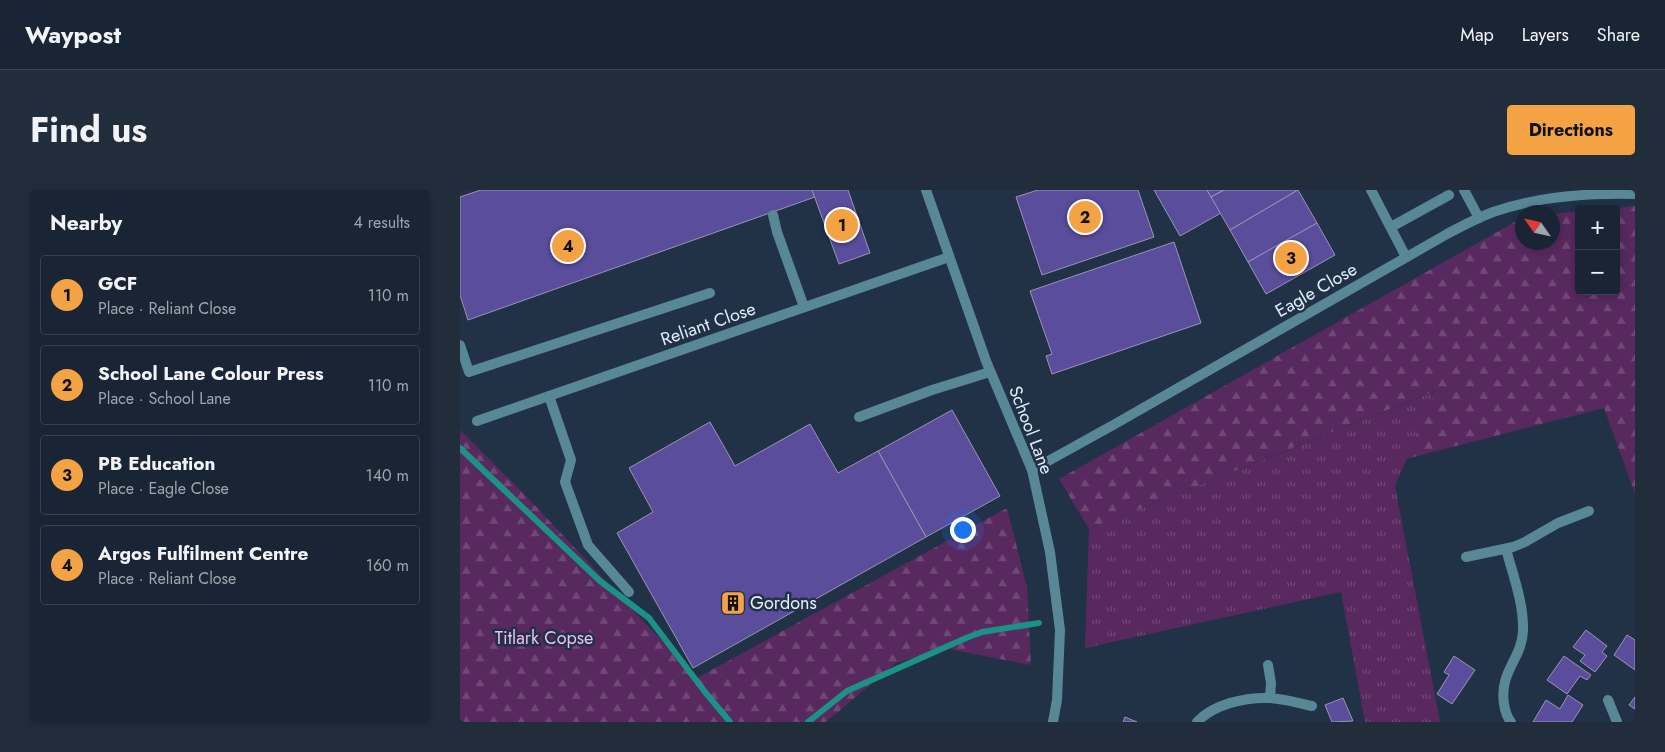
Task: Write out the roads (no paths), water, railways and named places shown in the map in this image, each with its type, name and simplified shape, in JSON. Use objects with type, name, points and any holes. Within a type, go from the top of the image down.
[{"type":"street","name":"School Lane","points":[[926,190],[990,372],[1032,470],[1050,552],[1060,630],[1057,700],[1053,722]]},
{"type":"street","points":[[1371,190],[1406,257]]},
{"type":"street","points":[[1464,190],[1479,218]]},
{"type":"street","name":"Eagle Close","points":[[1032,470],[1406,257],[1479,218],[1510,207],[1534,202],[1601,192],[1635,194]]},
{"type":"street","points":[[1390,228],[1449,195]]},
{"type":"street","points":[[773,215],[777,232],[804,307]]},
{"type":"street","name":"Reliant Close","points":[[477,421],[949,257]]},
{"type":"street","points":[[460,345],[469,372],[710,293]]},
{"type":"street","points":[[859,417],[932,390],[990,372]]},
{"type":"street","points":[[549,396],[571,460],[564,482],[588,545],[630,592]]},
{"type":"street","points":[[1466,557],[1506,549],[1525,542],[1558,523],[1589,510]]},
{"type":"street","points":[[1506,549],[1519,600],[1523,634],[1520,646],[1506,675],[1503,686],[1505,710],[1511,722]]},
{"type":"street","points":[[1268,665],[1270,698]]},
{"type":"street","points":[[1198,722],[1210,710],[1219,706],[1258,699],[1270,698],[1312,706]]},
{"type":"street","points":[[1608,700],[1617,722]]},
{"type":"waterway","points":[[460,448],[600,581],[649,618],[730,722]]},
{"type":"waterway","points":[[808,722],[847,691],[966,638],[982,632],[1039,623]]},
{"type":"place","name":"School Lane Colour Press","points":[[1085,217]]},
{"type":"place","name":"GCF","points":[[842,225]]},
{"type":"place","name":"Argos Fulfilment Centre","points":[[568,246]]},
{"type":"place","name":"PB Education","points":[[1291,258]]},
{"type":"place","name":"Gordons","points":[[733,603]]},
{"type":"park label","name":"Titlark Copse","points":[[544,638]]}]
